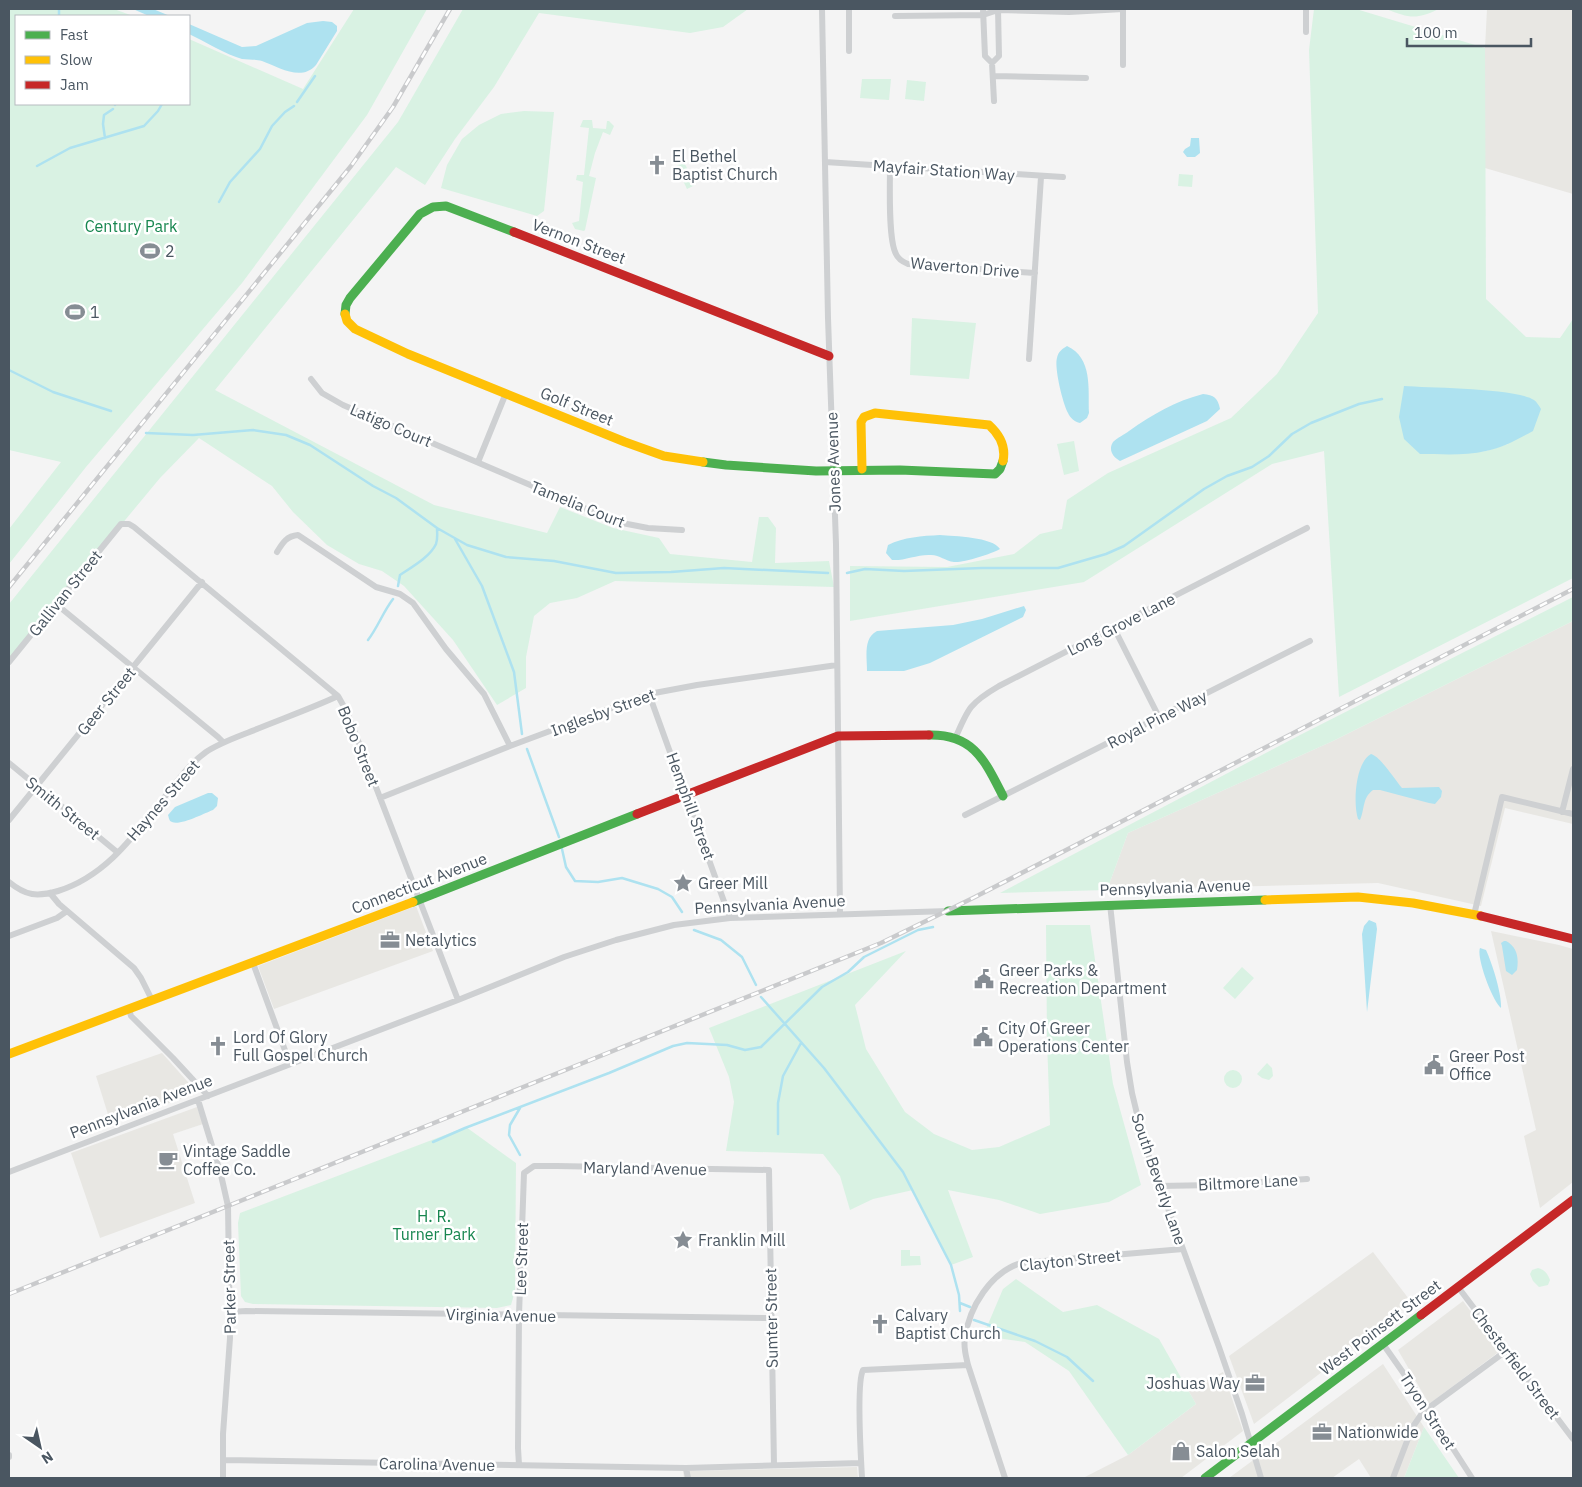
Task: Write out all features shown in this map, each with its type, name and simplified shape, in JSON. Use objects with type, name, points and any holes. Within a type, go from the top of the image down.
[{"type":"street","name":"Jones Avenue","points":[[822,9],[837,665],[840,914]]},
{"type":"street","points":[[849,9],[849,51]]},
{"type":"street","points":[[992,63],[998,56],[998,9]]},
{"type":"street","points":[[895,16],[983,12],[998,9],[1069,12],[1123,9],[1123,65]]},
{"type":"street","points":[[1306,9],[1306,32]]},
{"type":"street","points":[[983,12],[984,56],[992,63],[994,101]]},
{"type":"street","points":[[993,76],[1086,78]]},
{"type":"street","name":"Mayfair Station Way","points":[[825,162],[1063,177]]},
{"type":"street","name":"Waverton Drive","points":[[890,166],[892,238],[896,254],[902,260],[908,264],[1035,273]]},
{"type":"street","points":[[1029,360],[1041,176]]},
{"type":"street","name":"Vernon Street","points":[[350,298],[420,214],[432,207],[446,206],[829,356]]},
{"type":"street","name":"Golf Street","points":[[350,298],[346,305],[345,314],[347,321],[355,329],[408,354],[664,456],[729,465],[816,471],[862,469],[995,474],[1002,465],[1005,455],[1002,439],[997,430],[989,425],[875,413],[864,417],[861,422],[862,469]]},
{"type":"street","name":"Latigo Court","points":[[312,379],[322,393],[343,405],[478,462]]},
{"type":"street","points":[[478,462],[506,393]]},
{"type":"street","name":"Tamelia Court","points":[[478,462],[617,522],[648,528],[682,530]]},
{"type":"street","name":"Bobo Street","points":[[122,524],[129,524],[134,527],[338,696],[347,712],[458,1000]]},
{"type":"street","name":"Gallivan Street","points":[[9,662],[122,524]]},
{"type":"street","name":"Long Grove Lane","points":[[956,739],[966,713],[979,698],[1307,528]]},
{"type":"street","points":[[277,552],[283,541],[290,536],[298,535],[376,587],[400,594],[412,604],[446,649],[484,694],[510,746]]},
{"type":"street","name":"Geer Street","points":[[9,820],[202,582]]},
{"type":"street","points":[[56,604],[223,742]]},
{"type":"street","points":[[1114,628],[1159,718]]},
{"type":"street","name":"Royal Pine Way","points":[[965,815],[1310,641]]},
{"type":"street","name":"Inglesby Street","points":[[380,798],[510,746],[649,694],[697,685],[837,665]]},
{"type":"street","name":"Hemphill Street","points":[[649,694],[730,918]]},
{"type":"street","name":"Haynes Street","points":[[50,893],[88,878],[102,868],[190,766],[204,754],[223,742],[338,696]]},
{"type":"street","points":[[838,736],[941,735],[965,742],[985,761],[1003,796]]},
{"type":"street","name":"Connecticut Avenue","points":[[9,1054],[253,963],[838,736]]},
{"type":"street","name":"Smith Street","points":[[9,763],[117,852]]},
{"type":"street","points":[[1562,812],[1573,769]]},
{"type":"street","points":[[1474,915],[1502,797],[1573,814]]},
{"type":"street","points":[[9,882],[22,892],[29,894],[50,893],[67,911],[134,968],[152,1000]]},
{"type":"street","name":"Pennsylvania Avenue","points":[[9,1172],[564,958],[616,940],[674,925],[730,918],[1110,904],[1358,898],[1390,899],[1474,915],[1573,939]]},
{"type":"street","name":"South Beverly Lane","points":[[1110,904],[1132,1093],[1144,1143],[1219,1347],[1261,1478]]},
{"type":"street","points":[[9,936],[57,918],[67,911]]},
{"type":"street","points":[[253,963],[290,1064]]},
{"type":"street","points":[[129,1009],[131,1016],[208,1096]]},
{"type":"street","name":"Parker Street","points":[[198,1100],[227,1198],[230,1338],[223,1434],[223,1478]]},
{"type":"street","name":"Maryland Avenue","points":[[524,1173],[534,1166],[769,1170]]},
{"type":"street","name":"Sumter Street","points":[[769,1170],[774,1465]]},
{"type":"street","name":"Lee Street","points":[[519,1465],[519,1315],[524,1173]]},
{"type":"street","name":"Biltmore Lane","points":[[1159,1186],[1214,1185],[1307,1179]]},
{"type":"street","name":"West Poinsett Street","points":[[1205,1478],[1573,1200]]},
{"type":"street","name":"Clayton Street","points":[[1005,1478],[968,1365],[964,1338],[970,1318],[986,1289],[997,1276],[1012,1266],[1021,1263],[1183,1249]]},
{"type":"street","name":"Chesterfield Street","points":[[1458,1287],[1573,1439]]},
{"type":"street","name":"Virginia Avenue","points":[[230,1312],[246,1310],[771,1318]]},
{"type":"street","name":"Tryon Street","points":[[1383,1344],[1472,1478]]},
{"type":"street","points":[[1393,1478],[1412,1428],[1427,1408],[1506,1351]]},
{"type":"street","points":[[862,1478],[860,1392],[863,1370],[968,1365]]},
{"type":"street","name":"Carolina Avenue","points":[[223,1460],[686,1468],[862,1463]]},
{"type":"street","points":[[686,1468],[688,1478]]},
{"type":"shaded area","points":[[1487,9],[1573,9],[1573,194],[1485,168],[1485,48]]},
{"type":"shaded area","points":[[1573,621],[1573,824],[1505,808],[1481,906],[1378,883],[1107,890],[1128,833],[1333,741]]},
{"type":"shaded area","points":[[416,906],[433,951],[274,1009],[258,966]]},
{"type":"shaded area","points":[[1491,931],[1573,949],[1573,1182],[1540,1208],[1524,1136],[1536,1130]]},
{"type":"shaded area","points":[[162,1053],[195,1090],[194,1094],[111,1124],[96,1076]]},
{"type":"shaded area","points":[[197,1107],[203,1124],[173,1134],[195,1203],[100,1238],[71,1153]]},
{"type":"shaded area","points":[[1373,1252],[1412,1303],[1254,1424],[1229,1356]]},
{"type":"shaded area","points":[[1463,1301],[1500,1351],[1429,1404],[1398,1350]]},
{"type":"shaded area","points":[[1383,1364],[1424,1427],[1404,1478],[1371,1478],[1359,1459],[1332,1478],[1229,1478]]},
{"type":"shaded area","points":[[1223,1372],[1243,1431],[1181,1478],[1083,1478],[1128,1455],[1196,1404],[1188,1390]]},
{"type":"shaded area","points":[[857,1467],[858,1478],[684,1478],[683,1471]]},
{"type":"green space","name":"Century Park","points":[[9,9],[114,9],[130,15],[15,15],[15,105],[190,105],[190,39],[303,89],[354,9],[427,9],[367,115],[242,283],[86,467],[9,564],[9,529],[61,462],[9,450]]},
{"type":"green space","points":[[463,9],[748,9],[723,27],[690,33],[539,13],[494,87],[455,139],[425,185],[396,167],[215,390],[434,505],[547,533],[560,507],[613,528],[659,538],[670,554],[752,562],[759,517],[768,517],[776,528],[775,563],[829,561],[834,587],[615,581],[577,598],[550,603],[534,616],[526,657],[526,688],[497,705],[453,640],[404,586],[382,571],[359,564],[327,545],[293,512],[272,486],[199,438],[160,478],[9,660],[9,604],[398,122]]},
{"type":"green space","points":[[1314,9],[1356,9],[1485,48],[1486,299],[1526,337],[1560,338],[1573,319],[1573,578],[1339,697],[1324,451],[1272,464],[1084,582],[850,621],[850,566],[947,567],[1014,554],[1040,534],[1062,529],[1067,500],[1108,473],[1231,418],[1277,374],[1318,313],[1309,50]],"holes":[[[1485,391],[1493,391],[1508,444],[1486,451],[1455,454]]]},
{"type":"green space","points":[[1386,9],[1439,9],[1424,15],[1407,16]]},
{"type":"green space","points":[[862,79],[891,79],[889,100],[860,98]]},
{"type":"green space","points":[[907,80],[926,82],[924,101],[905,99]]},
{"type":"green space","points":[[524,111],[554,112],[544,211],[537,216],[441,188],[447,165],[462,139],[479,125],[501,114]]},
{"type":"green space","points":[[583,120],[592,120],[593,128],[606,129],[607,121],[614,126],[610,135],[603,132],[595,153],[589,176],[596,178],[584,231],[575,229],[572,223],[579,221],[583,182],[576,180],[577,175],[584,175],[589,128],[580,127]]},
{"type":"green space","points":[[684,162],[695,185],[687,189],[676,166]]},
{"type":"green space","points":[[1179,174],[1193,175],[1192,187],[1178,186]]},
{"type":"green space","points":[[912,318],[976,323],[969,379],[910,375]]},
{"type":"green space","points":[[1074,441],[1079,471],[1064,475],[1057,444]]},
{"type":"green space","points":[[1573,597],[1573,621],[1333,741],[1128,833],[1107,890],[1000,893],[1300,735]]},
{"type":"green space","points":[[1046,925],[1090,925],[1113,1084],[1141,1185],[1109,1202],[1040,1214],[999,1200],[948,1190],[973,1257],[951,1265],[913,1190],[873,1199],[850,1210],[840,1176],[823,1154],[726,1151],[734,1102],[729,1077],[709,1028],[906,951],[855,1005],[866,1049],[905,1112],[934,1134],[972,1150],[999,1147],[1050,1125]]},
{"type":"green space","points":[[1242,967],[1254,978],[1235,999],[1223,988]]},
{"type":"green space","points":[[1267,1063],[1272,1068],[1273,1076],[1269,1080],[1257,1074]]},
{"type":"green space","points":[[1229,1070],[1237,1070],[1242,1075],[1240,1086],[1229,1088],[1224,1083],[1224,1075]]},
{"type":"green space","name":"H. R. Turner Park","points":[[466,1127],[516,1163],[515,1291],[511,1305],[497,1308],[253,1304],[245,1302],[241,1296],[238,1223],[240,1213]]},
{"type":"green space","points":[[901,1250],[910,1250],[910,1256],[920,1256],[921,1265],[901,1266]]},
{"type":"green space","points":[[1538,1268],[1548,1275],[1550,1280],[1548,1285],[1539,1287],[1533,1281],[1530,1274],[1532,1270]]},
{"type":"green space","points":[[1016,1279],[1063,1312],[1097,1305],[1159,1339],[1196,1404],[1128,1455],[1069,1371],[1025,1342],[983,1336],[1003,1289]]},
{"type":"green space","points":[[1424,1427],[1459,1478],[1404,1478]]},
{"type":"water","points":[[133,9],[153,9],[168,15],[147,15]]},
{"type":"water","points":[[332,22],[337,26],[337,31],[316,65],[310,70],[297,73],[262,61],[236,57],[190,34],[190,24],[242,47],[256,46],[307,23]]},
{"type":"water","points":[[1191,138],[1199,138],[1200,153],[1195,157],[1187,157],[1183,152],[1190,146]]},
{"type":"water","points":[[1067,346],[1081,358],[1087,375],[1089,413],[1087,418],[1080,423],[1073,420],[1069,415],[1058,377],[1056,363],[1058,356],[1060,351]]},
{"type":"water","points":[[1404,386],[1472,389],[1509,393],[1534,400],[1541,409],[1533,431],[1498,448],[1470,454],[1420,454],[1404,439],[1399,417]]},
{"type":"water","points":[[1203,394],[1215,398],[1220,409],[1207,421],[1120,461],[1113,455],[1111,448],[1113,442],[1117,439],[1165,409],[1183,400]]},
{"type":"water","points":[[940,535],[982,540],[996,545],[1000,549],[977,558],[958,562],[931,555],[892,560],[886,553],[888,545],[900,540]]},
{"type":"water","points":[[1024,606],[1026,610],[1023,617],[930,663],[904,671],[867,671],[866,654],[868,643],[877,631],[953,625],[982,619]]},
{"type":"water","points":[[1371,754],[1383,764],[1402,788],[1439,787],[1442,791],[1441,797],[1435,804],[1380,790],[1373,790],[1365,800],[1362,816],[1360,820],[1358,819],[1356,812],[1357,784],[1362,766]]},
{"type":"water","points":[[212,793],[218,798],[217,806],[213,810],[181,822],[176,823],[170,820],[168,815],[175,807]]},
{"type":"water","points":[[1369,920],[1376,923],[1377,929],[1367,1012],[1362,934],[1364,926]]},
{"type":"water","points":[[1504,941],[1513,946],[1518,961],[1517,970],[1512,975],[1506,971],[1501,943]]},
{"type":"water","points":[[1480,948],[1486,950],[1491,963],[1498,987],[1501,1008],[1494,998],[1486,979],[1480,961]]},
{"type":"waterway","points":[[59,9],[59,15]]},
{"type":"waterway","points":[[297,102],[315,76]]},
{"type":"waterway","points":[[37,166],[70,148],[144,126],[161,105]]},
{"type":"waterway","points":[[219,202],[230,182],[260,149],[272,126],[285,112],[294,106]]},
{"type":"waterway","points":[[105,138],[104,115],[113,109]]},
{"type":"waterway","points":[[9,370],[53,392],[111,411]]},
{"type":"waterway","points":[[847,573],[865,569],[904,571],[1058,568],[1106,554],[1124,546],[1204,489],[1227,476],[1252,467],[1269,456],[1292,434],[1311,423],[1359,404],[1382,399]]},
{"type":"waterway","points":[[146,433],[193,435],[253,430],[286,435],[310,445],[373,486],[396,498],[437,528],[467,545],[506,557],[554,561],[616,573],[671,572],[724,568],[828,573]]},
{"type":"waterway","points":[[398,586],[400,575],[433,549],[437,540],[437,528]]},
{"type":"waterway","points":[[455,539],[482,586],[514,672],[522,734]]},
{"type":"waterway","points":[[368,640],[393,599]]},
{"type":"waterway","points":[[527,749],[559,837]]},
{"type":"waterway","points":[[562,849],[566,867],[575,881],[598,882],[622,878],[658,889],[672,897],[682,912]]},
{"type":"waterway","points":[[433,1142],[673,1046],[687,1043],[727,1045],[745,1050],[761,1047],[822,987],[848,972],[864,957],[918,930],[933,927]]},
{"type":"waterway","points":[[694,930],[721,940],[742,957],[756,985]]},
{"type":"waterway","points":[[761,997],[824,1068],[903,1172],[951,1265],[959,1295],[960,1311]]},
{"type":"waterway","points":[[778,1134],[778,1103],[783,1076],[801,1043]]},
{"type":"waterway","points":[[520,1108],[510,1125],[509,1135],[520,1155]]},
{"type":"waterway","points":[[960,1303],[970,1307]]},
{"type":"waterway","points":[[974,1320],[1035,1341],[1067,1357],[1093,1381]]},
{"type":"railway","points":[[9,587],[351,166],[393,107],[450,9]]},
{"type":"railway","points":[[9,1294],[881,943],[975,897],[1573,589]]},
{"type":"traffic: fast","points":[[345,314],[346,305],[350,298],[420,214],[433,207],[446,206],[514,232]]},
{"type":"traffic: fast","points":[[703,462],[816,471],[900,470],[995,474],[1000,469],[1003,461]]},
{"type":"traffic: fast","points":[[929,735],[957,739],[976,752],[984,761],[1003,796]]},
{"type":"traffic: fast","points":[[413,902],[637,814]]},
{"type":"traffic: fast","points":[[948,911],[1265,900]]},
{"type":"traffic: fast","points":[[1205,1478],[1421,1315]]},
{"type":"traffic: slow","points":[[345,314],[347,321],[355,329],[408,354],[625,442],[664,456],[703,462]]},
{"type":"traffic: slow","points":[[862,469],[861,422],[864,417],[875,413],[989,425],[1001,442],[1004,451],[1003,461]]},
{"type":"traffic: slow","points":[[1265,900],[1358,897],[1413,903],[1481,916]]},
{"type":"traffic: slow","points":[[9,1054],[413,902]]},
{"type":"traffic: jam","points":[[514,232],[829,356]]},
{"type":"traffic: jam","points":[[637,814],[838,736],[929,735]]},
{"type":"traffic: jam","points":[[1481,916],[1573,939]]},
{"type":"traffic: jam","points":[[1421,1315],[1573,1200]]},
{"type":"place","name":"El Bethel Baptist Church","points":[[657,165]]},
{"type":"place","name":"2","points":[[150,251]]},
{"type":"place","name":"1","points":[[75,312]]},
{"type":"place","name":"Greer Mill","points":[[683,883]]},
{"type":"place","name":"Netalytics","points":[[390,940]]},
{"type":"place","name":"Greer Parks & Recreation Department","points":[[984,979]]},
{"type":"place","name":"City Of Greer Operations Center","points":[[983,1037]]},
{"type":"place","name":"Lord Of Glory Full Gospel Church","points":[[218,1046]]},
{"type":"place","name":"Greer Post Office","points":[[1434,1065]]},
{"type":"place","name":"Vintage Saddle Coffee Co.","points":[[168,1160]]},
{"type":"place","name":"Franklin Mill","points":[[683,1240]]},
{"type":"place","name":"Calvary Baptist Church","points":[[880,1324]]},
{"type":"place","name":"Joshuas Way","points":[[1255,1383]]},
{"type":"place","name":"Nationwide","points":[[1322,1432]]},
{"type":"place","name":"Salon Selah","points":[[1181,1451]]}]
